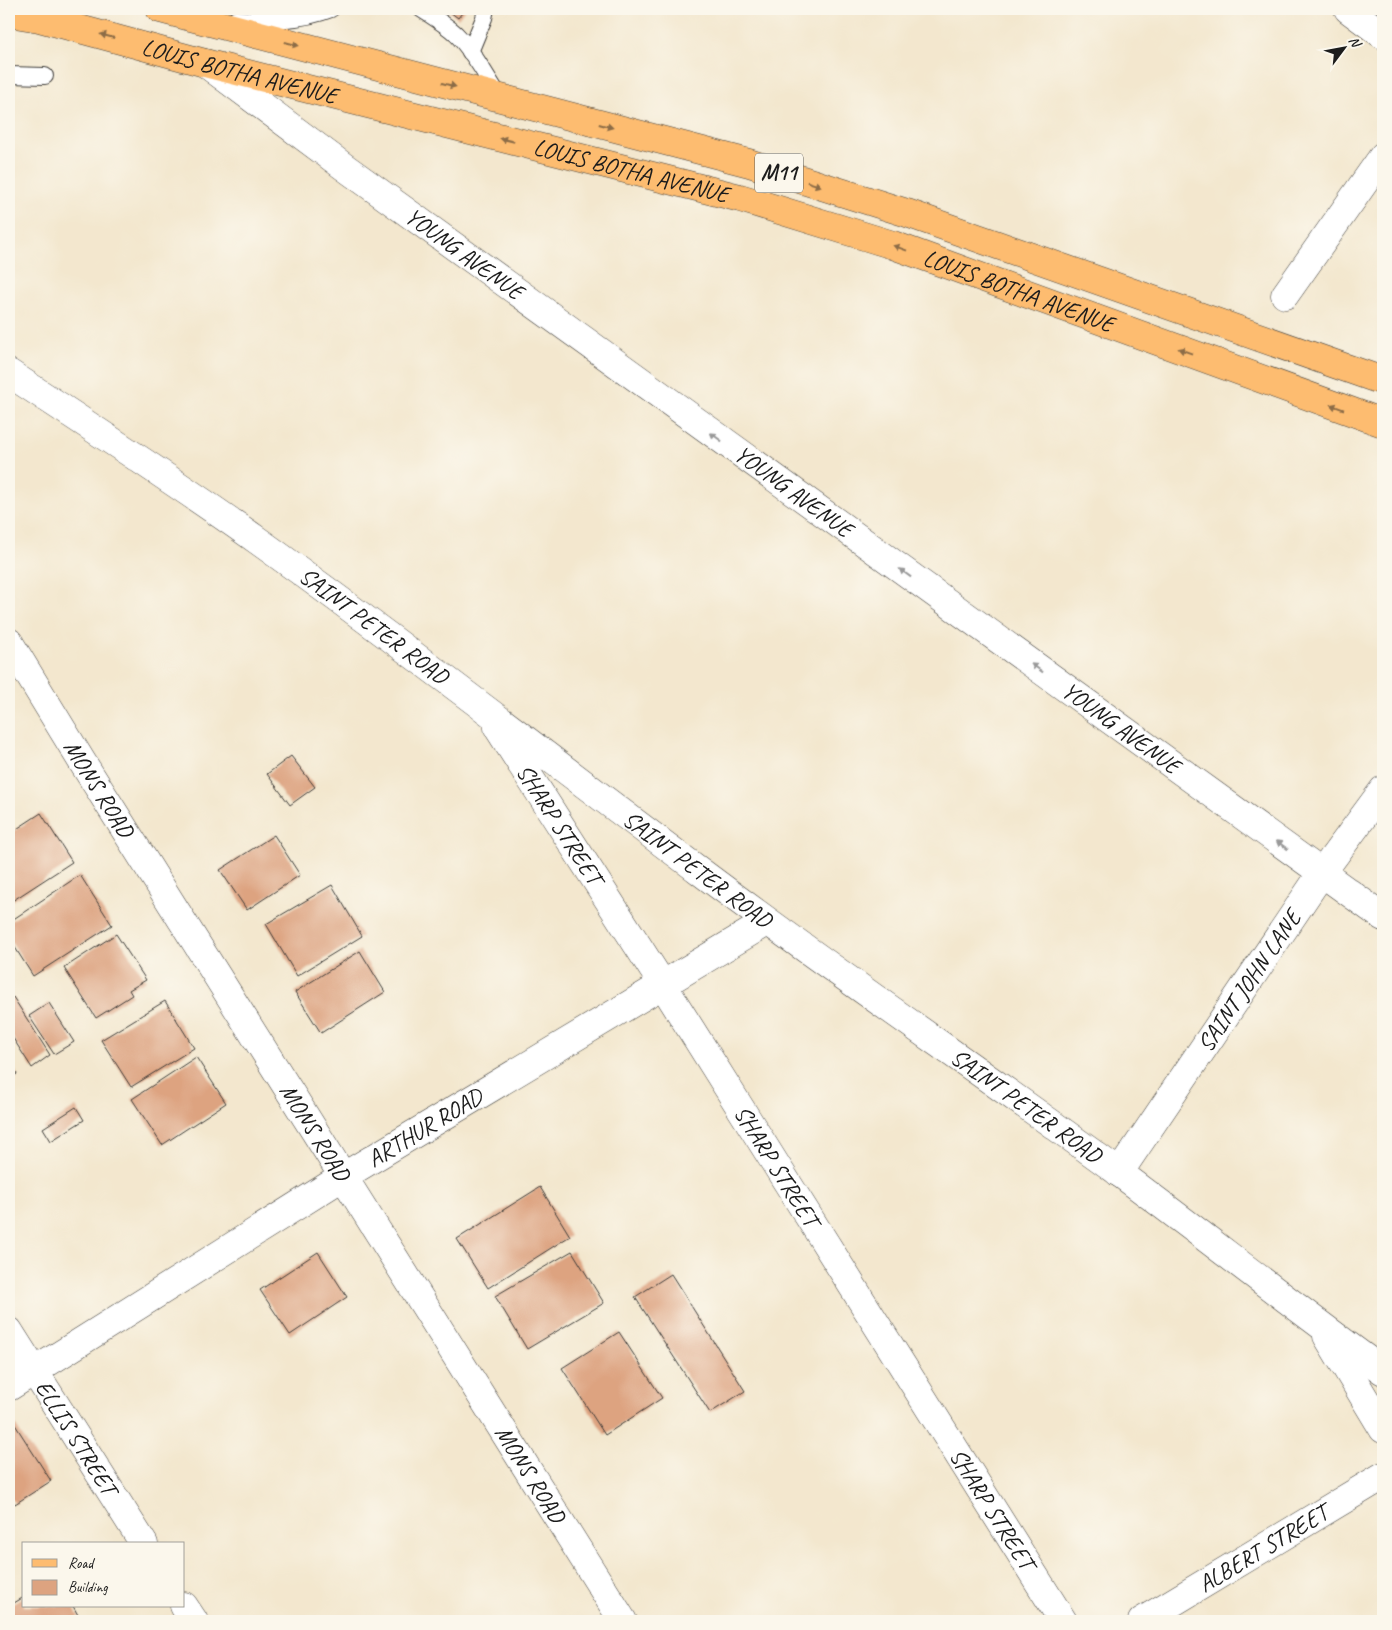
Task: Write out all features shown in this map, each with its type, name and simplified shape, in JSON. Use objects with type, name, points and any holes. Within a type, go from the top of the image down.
[{"type":"main road","name":"LOUIS BOTHA AVENUE","points":[[171,12],[749,163],[907,213],[1383,381]]},
{"type":"main road","name":"LOUIS BOTHA AVENUE","points":[[9,13],[39,18],[205,63],[740,198],[902,249],[1383,423]]},
{"type":"street","points":[[1348,9],[1383,34]]},
{"type":"street","name":"YOUNG AVENUE","points":[[205,63],[343,166],[1383,917]]},
{"type":"street","points":[[1285,295],[1383,156]]},
{"type":"street","name":"SAINT PETER ROAD","points":[[9,373],[138,458],[256,540],[419,659],[767,922],[966,1062],[1119,1173],[1320,1326],[1383,1371]]},
{"type":"street","name":"MONS ROAD","points":[[9,642],[81,760],[623,1621]]},
{"type":"street","name":"SHARP STREET","points":[[488,712],[663,985],[1063,1621]]},
{"type":"street","name":"SAINT JOHN LANE","points":[[1119,1173],[1321,874],[1383,790]]},
{"type":"street","name":"ARTHUR ROAD","points":[[9,1387],[344,1176],[767,922]]},
{"type":"street","points":[[1320,1326],[1383,1429]]},
{"type":"street","name":"ELLIS STREET","points":[[9,1331],[143,1542]]},
{"type":"street","name":"ALBERT STREET","points":[[1142,1621],[1383,1476]]},
{"type":"street","points":[[185,1608],[194,1621]]},
{"type":"lane","points":[[171,12],[261,20],[318,14],[331,9]]},
{"type":"lane","points":[[421,9],[443,23],[457,36],[501,99]]},
{"type":"lane","points":[[470,52],[486,9]]},
{"type":"lane","points":[[9,75],[45,76]]},
{"type":"building","points":[[446,9],[465,9],[458,18]]},
{"type":"building","points":[[291,756],[315,787],[290,805],[267,774]]},
{"type":"building","points":[[41,813],[72,862],[9,903],[9,834]]},
{"type":"building","points":[[274,835],[300,875],[247,910],[220,870]]},
{"type":"building","points":[[80,875],[112,925],[33,976],[9,938],[9,922]]},
{"type":"building","points":[[332,885],[362,936],[297,976],[266,924]]},
{"type":"building","points":[[116,934],[146,980],[129,990],[132,995],[96,1018],[64,968]]},
{"type":"building","points":[[360,951],[385,992],[321,1033],[295,992]]},
{"type":"building","points":[[13,997],[50,1055],[32,1068],[9,1032],[9,1000]]},
{"type":"building","points":[[165,1001],[194,1048],[131,1087],[101,1040]]},
{"type":"building","points":[[49,1003],[74,1042],[54,1054],[29,1016]]},
{"type":"building","points":[[196,1057],[226,1103],[162,1145],[132,1099]]},
{"type":"building","points":[[9,1060],[17,1074],[9,1079]]},
{"type":"building","points":[[76,1107],[84,1120],[51,1141],[43,1128]]},
{"type":"building","points":[[540,1187],[570,1236],[488,1288],[457,1239]]},
{"type":"building","points":[[572,1251],[604,1303],[527,1349],[495,1296]]},
{"type":"building","points":[[318,1252],[347,1297],[290,1335],[260,1290]]},
{"type":"building","points":[[671,1274],[745,1391],[710,1413],[635,1297]]},
{"type":"building","points":[[619,1332],[662,1398],[605,1435],[562,1368]]},
{"type":"building","points":[[14,1423],[51,1481],[15,1504],[9,1496],[9,1426]]},
{"type":"building","points":[[22,1598],[22,1608],[74,1608],[79,1617],[72,1621],[9,1621],[9,1606]]}]
